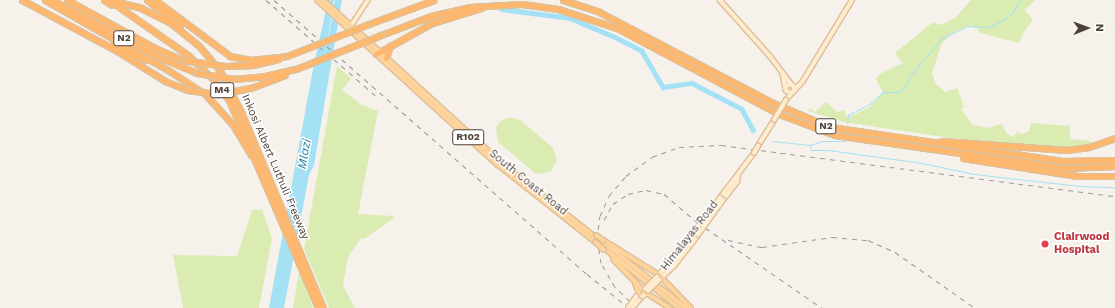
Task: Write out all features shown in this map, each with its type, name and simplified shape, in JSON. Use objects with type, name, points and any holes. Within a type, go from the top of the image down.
[{"type":"highway","points":[[22,0],[121,53],[165,81],[187,90],[219,94],[251,88],[296,69]]},
{"type":"highway","points":[[45,0],[163,67],[205,94],[224,114],[248,150],[274,196]]},
{"type":"highway","name":"N2","points":[[52,0],[159,57],[197,73],[233,79],[265,76],[296,69],[381,35],[450,11],[500,4],[544,6],[592,18],[617,28],[794,121],[841,136],[1065,168],[1115,166]]},
{"type":"highway","name":"N2","points":[[67,0],[157,49],[183,60],[225,66],[253,65],[287,56],[434,0]]},
{"type":"highway","points":[[104,0],[130,16]]},
{"type":"highway","points":[[109,0],[130,16]]},
{"type":"highway","name":"Inkosi Albert Luthuli Freeway","points":[[109,0],[155,14],[193,40],[208,55],[228,83],[318,308]]},
{"type":"highway","points":[[147,0],[193,40]]},
{"type":"highway","points":[[152,0],[163,6]]},
{"type":"highway","points":[[155,0],[230,56],[250,60],[287,56]]},
{"type":"highway","name":"N2","points":[[563,0],[617,20],[802,117],[840,130],[1063,161],[1115,160]]},
{"type":"highway","points":[[378,53],[442,19],[500,4]]},
{"type":"highway","name":"Inkosi Albert Luthuli Freeway","points":[[130,16],[189,56],[220,88],[236,114],[323,308]]},
{"type":"highway","points":[[59,19],[163,67]]},
{"type":"highway","points":[[386,58],[391,45]]},
{"type":"highway","points":[[891,137],[1067,150],[1089,147],[1115,138]]},
{"type":"highway","points":[[911,147],[1078,176],[1115,176]]},
{"type":"main road","name":"South Coast Road","points":[[320,1],[348,25],[498,165],[595,239]]},
{"type":"main road","name":"South Coast Road","points":[[378,53],[386,58],[498,160],[585,228],[604,249],[679,308]]},
{"type":"main road","points":[[595,239],[603,241],[659,277],[692,308]]},
{"type":"main road","points":[[603,241],[686,308]]},
{"type":"main road","points":[[604,249],[645,291],[670,308]]},
{"type":"main road","points":[[634,281],[638,297]]},
{"type":"street","points":[[348,25],[368,0]]},
{"type":"street","points":[[720,0],[781,69],[792,84]]},
{"type":"street","points":[[790,91],[806,77],[852,0]]},
{"type":"street","points":[[781,69],[790,91]]},
{"type":"street","points":[[790,91],[792,84],[806,77]]},
{"type":"street","points":[[790,91],[792,84]]},
{"type":"street","name":"Himalayas Road","points":[[628,308],[659,277],[722,199],[754,153],[790,91]]},
{"type":"street","name":"Himalayas Road","points":[[632,308],[638,297]]},
{"type":"green space","points":[[971,0],[1035,0],[1025,10],[1033,20],[1025,30],[1019,43],[980,33],[978,29],[971,25],[950,35],[941,45],[932,73],[935,83],[945,92],[957,88],[964,106],[961,109],[973,125],[987,128],[1002,124],[1007,134],[1014,137],[1017,132],[1022,134],[1029,131],[1031,123],[1070,126],[1070,139],[1091,141],[1091,145],[1062,148],[950,138],[844,122],[808,111],[810,108],[815,112],[826,102],[837,112],[845,110],[845,116],[849,117],[870,107],[883,92],[876,79],[880,74],[903,63],[895,53],[933,22],[941,25],[955,18]]},
{"type":"green space","points":[[337,66],[351,78],[342,90],[362,105],[378,111],[358,214],[393,216],[394,218],[364,239],[361,238],[348,257],[343,286],[355,308],[329,308],[304,249]]},
{"type":"green space","points":[[510,117],[520,120],[553,148],[557,160],[551,171],[543,174],[535,173],[498,142],[496,127],[501,121]]},
{"type":"green space","points":[[262,209],[272,238],[259,308],[183,308],[173,255],[237,256],[252,210]]},
{"type":"green space","points":[[299,271],[309,297],[313,308],[293,308]]},
{"type":"water","name":"Mlazi","points":[[328,0],[334,0],[322,72],[335,0],[342,0],[314,165],[309,175],[284,308],[269,308],[313,69]]},
{"type":"waterway","points":[[847,123],[848,115],[870,104],[883,92],[898,92],[904,88],[910,76],[941,39],[967,26],[989,27],[1012,13],[1020,0]]},
{"type":"waterway","points":[[501,9],[570,18],[615,37],[642,51],[663,87],[692,83],[742,109],[753,130]]},
{"type":"waterway","points":[[772,141],[810,145],[822,141],[845,141]]},
{"type":"waterway","points":[[810,145],[811,150],[828,150],[922,163],[974,174],[1080,186],[1115,187]]},
{"type":"railway","points":[[266,0],[375,95]]},
{"type":"railway","points":[[274,0],[587,274],[629,308]]},
{"type":"railway","points":[[637,308],[615,287],[601,263],[597,239],[600,216],[609,196],[626,176],[652,157],[679,147],[721,145],[1115,196]]},
{"type":"railway","points":[[604,220],[613,204],[628,194],[646,190],[664,194],[697,222],[822,308]]},
{"type":"railway","points":[[728,240],[762,247],[832,237],[868,240],[895,252],[975,308]]},
{"type":"place","name":"Clairwood Hospital","points":[[1045,244]]}]
